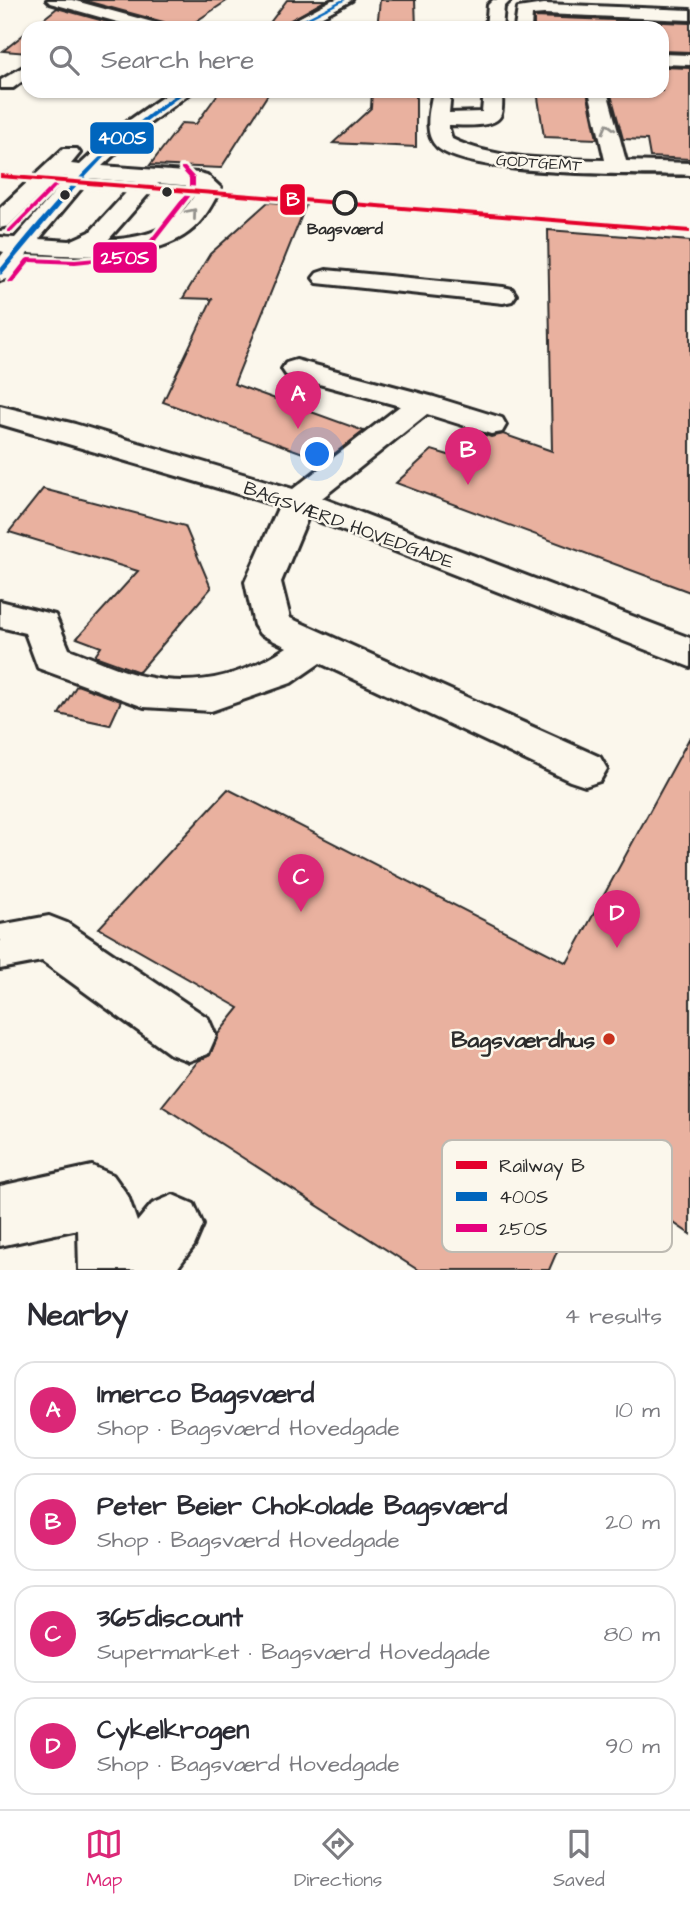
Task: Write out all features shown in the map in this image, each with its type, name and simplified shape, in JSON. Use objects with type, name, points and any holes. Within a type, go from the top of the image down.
[{"type":"street","points":[[55,0],[127,21]]},
{"type":"street","points":[[302,21],[344,0]]},
{"type":"street","points":[[495,21],[496,5],[503,0]]},
{"type":"street","points":[[523,21],[524,11],[544,9],[690,15]]},
{"type":"street","points":[[669,59],[690,60]]},
{"type":"street","points":[[7,84],[21,74]]},
{"type":"street","points":[[103,126],[147,98]]},
{"type":"street","points":[[0,273],[11,245],[142,117],[173,98]]},
{"type":"street","name":"GODTGEMT","points":[[441,98],[439,134],[444,142],[481,158],[690,169]]},
{"type":"street","points":[[440,118],[477,120],[491,115],[492,98]]},
{"type":"street","points":[[600,98],[617,166]]},
{"type":"street","points":[[0,221],[52,169],[84,142]]},
{"type":"street","points":[[11,245],[74,248],[154,240],[180,228],[210,188],[199,180],[52,169]]},
{"type":"street","points":[[74,248],[98,237],[148,182],[142,175]]},
{"type":"street","points":[[134,244],[179,184],[173,178]]},
{"type":"street","points":[[326,278],[503,295]]},
{"type":"street","points":[[296,369],[423,403],[491,425]]},
{"type":"street","points":[[423,403],[298,500],[263,582],[273,625],[585,769]]},
{"type":"street","name":"BAGSVÆRD HOVEDGADE","points":[[0,415],[64,431],[298,500],[690,653]]},
{"type":"street","points":[[0,614],[42,624],[52,658],[144,692],[211,696],[277,673],[317,646]]},
{"type":"street","points":[[0,947],[49,938],[189,1036]]},
{"type":"street","points":[[0,1216],[92,1196],[107,1217],[110,1270]]},
{"type":"building","points":[[82,0],[228,0],[196,21],[160,21]]},
{"type":"building","points":[[287,0],[326,0],[290,21],[271,21]]},
{"type":"building","points":[[380,0],[415,0],[416,21],[378,21]]},
{"type":"building","points":[[57,8],[104,21],[41,21]]},
{"type":"building","points":[[534,17],[638,21],[534,21]]},
{"type":"building","points":[[669,22],[690,23],[690,52],[669,51]]},
{"type":"building","points":[[21,37],[21,52],[3,51]]},
{"type":"building","points":[[669,67],[690,68],[690,159],[650,157],[647,140],[623,139],[612,98],[669,98]]},
{"type":"building","points":[[215,98],[266,98],[221,168],[150,165],[182,123],[196,124]]},
{"type":"building","points":[[372,98],[416,98],[416,147],[333,143],[371,108]]},
{"type":"building","points":[[538,98],[588,98],[597,139],[544,137]]},
{"type":"building","points":[[268,202],[306,205],[234,384],[364,431],[325,461],[163,402],[212,299],[183,298],[210,254]]},
{"type":"building","points":[[548,230],[690,241],[690,592],[396,483],[432,450],[455,457],[480,433],[491,437],[503,434],[552,451]]},
{"type":"building","points":[[43,489],[185,526],[211,588],[139,672],[95,656],[101,647],[77,638],[138,571],[9,532]]},
{"type":"building","points":[[77,685],[121,701],[110,725],[59,714]]},
{"type":"building","points":[[690,737],[690,1234],[672,1222],[672,1140],[442,1140],[442,1252],[557,1252],[549,1270],[418,1270],[162,1106],[198,1061],[210,1055],[218,1034],[239,1008],[99,928],[228,789],[567,963]]},
{"type":"rail line","name":"B","points":[[0,176],[690,231]]},
{"type":"transit line","name":"400S","points":[[302,21],[344,0]]},
{"type":"transit line","name":"400S","points":[[0,273],[84,174],[131,130],[174,98]]},
{"type":"transit line","name":"250S","points":[[11,282],[28,260],[75,262],[141,256],[192,190],[192,178],[183,168]]},
{"type":"transit line","name":"250S","points":[[10,231],[57,183],[172,192]]},
{"type":"place","name":"Bagsværd","points":[[345,203]]},
{"type":"place","name":"Imerco Bagsværd","points":[[298,429]]},
{"type":"place","name":"Peter Beier Chokolade Bagsværd","points":[[468,485]]},
{"type":"place","name":"365discount","points":[[301,912]]},
{"type":"place","name":"Cykelkrogen","points":[[617,948]]},
{"type":"place","name":"Bagsværdhus","points":[[609,1039]]}]
